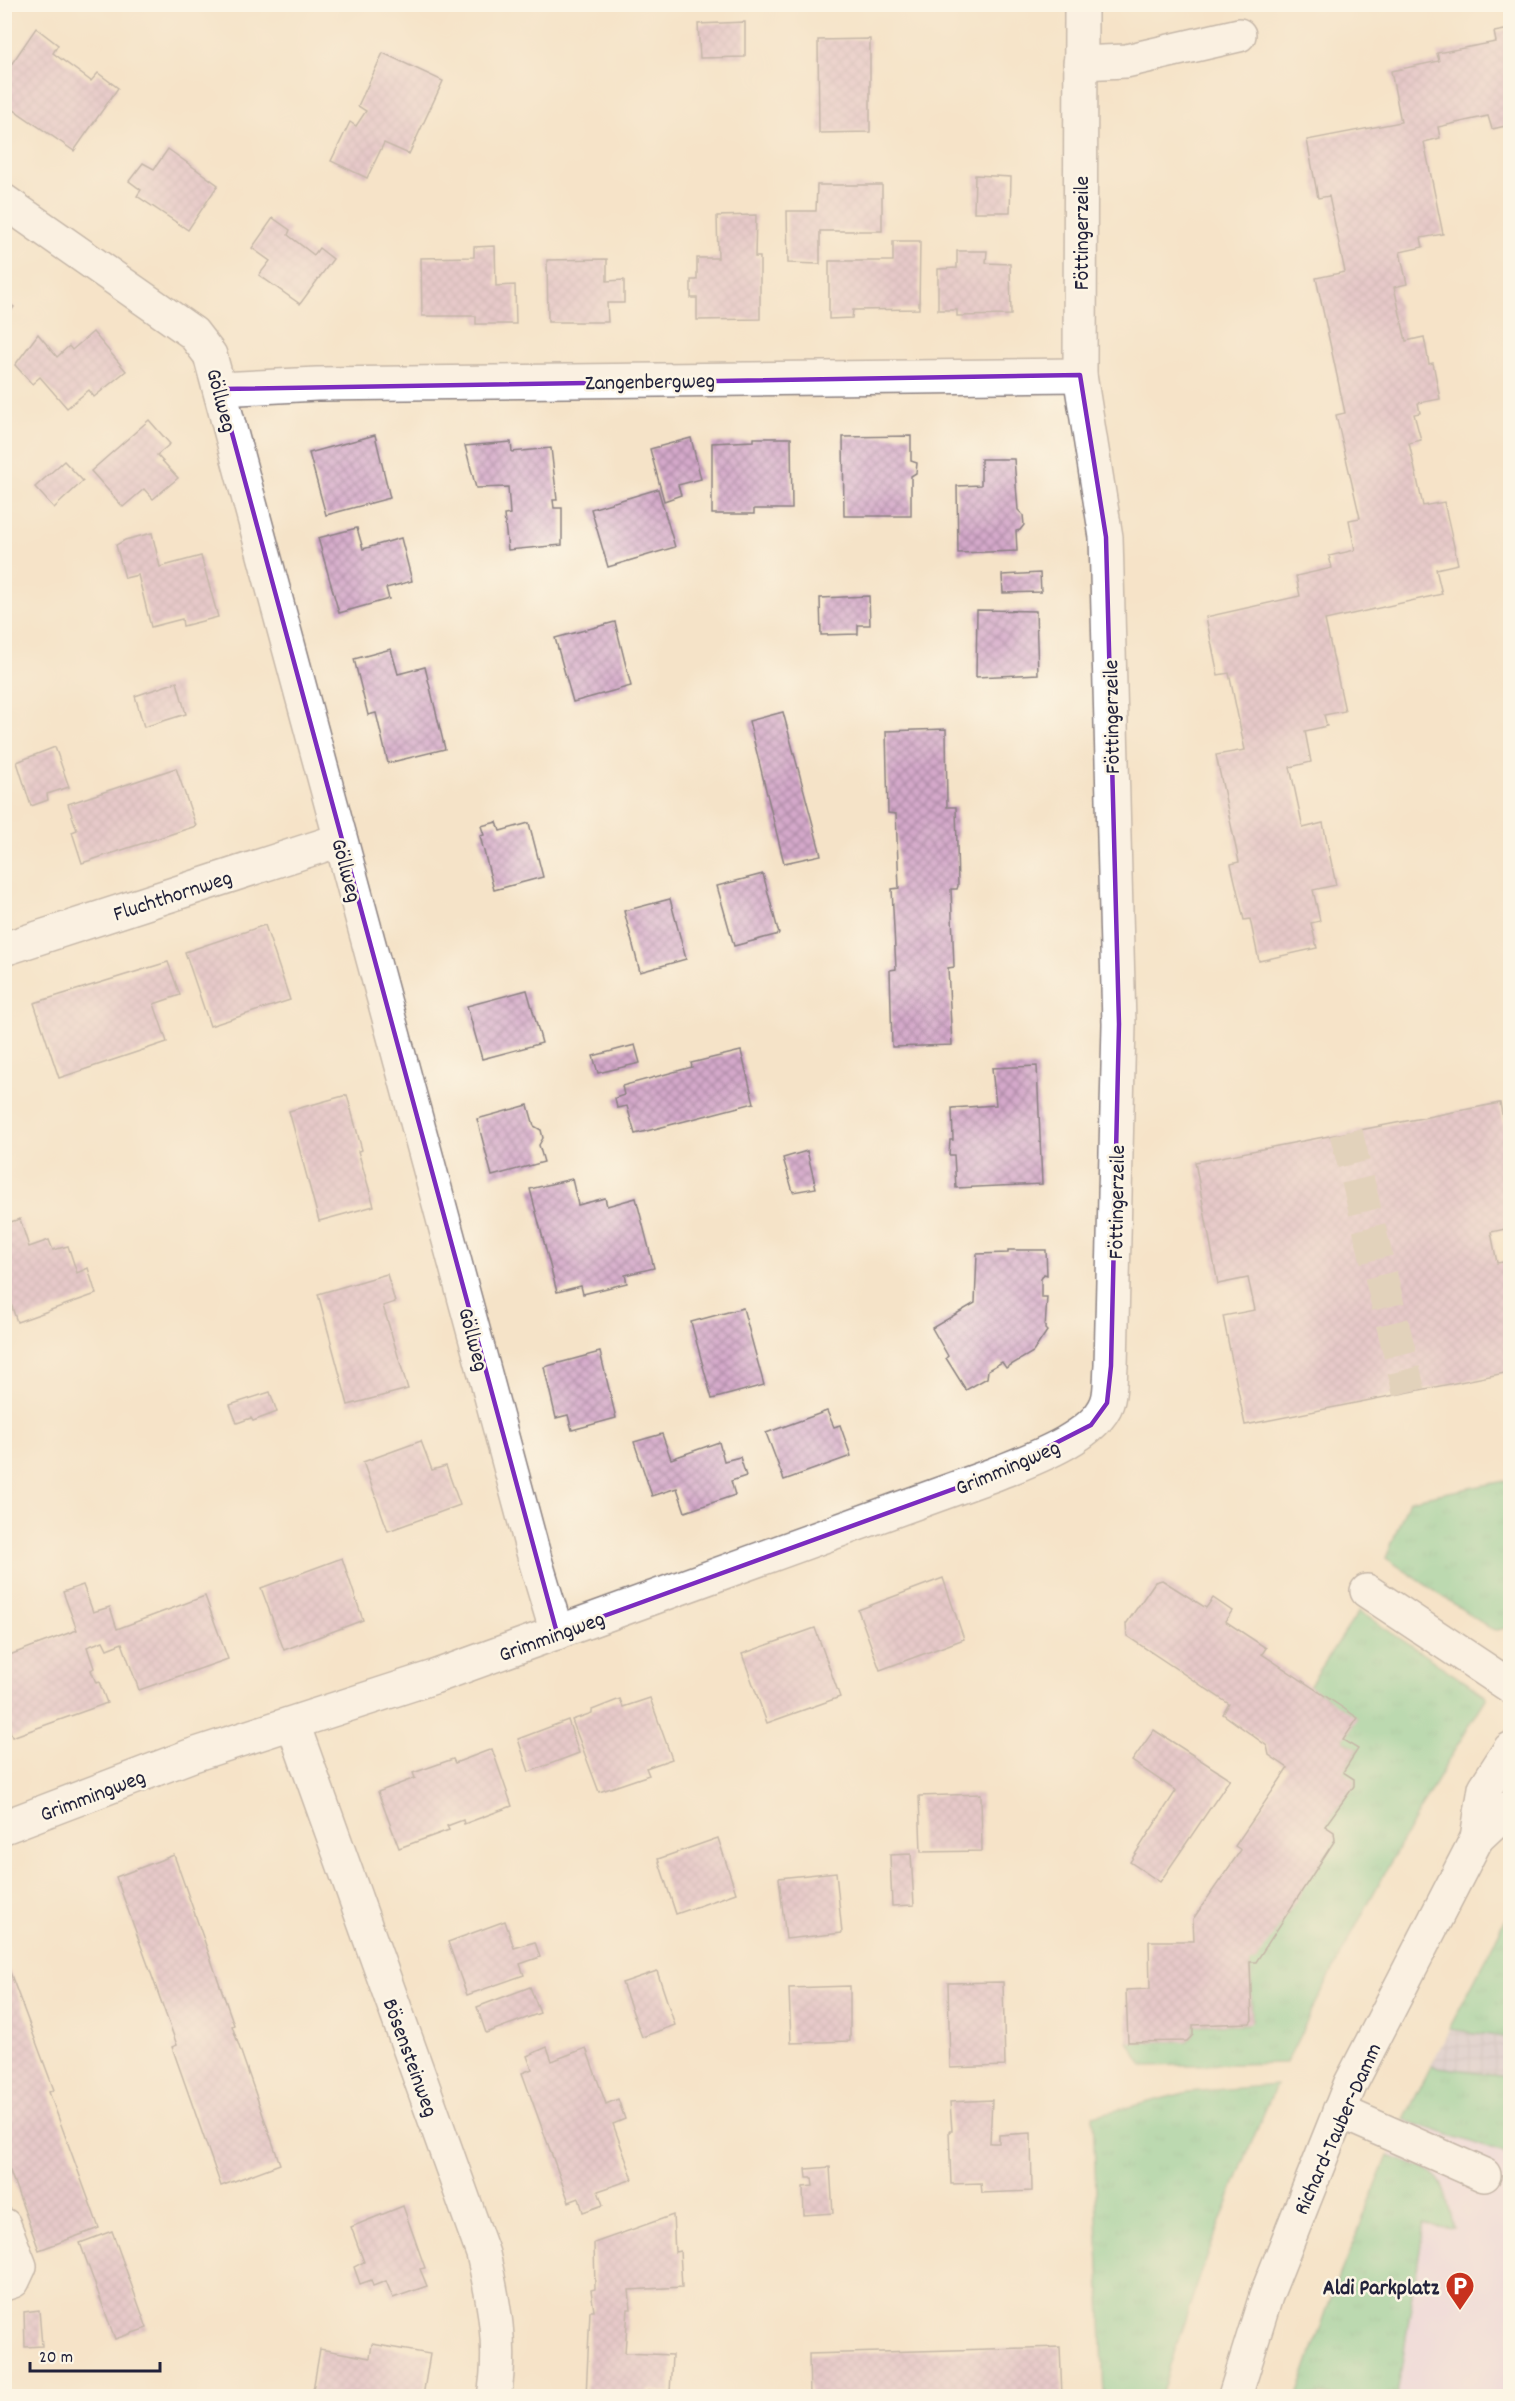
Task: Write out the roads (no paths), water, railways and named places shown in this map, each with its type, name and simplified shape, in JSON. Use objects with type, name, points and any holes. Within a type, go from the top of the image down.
[{"type":"street","name":"Föttingerzeile","points":[[1081,4],[1080,375],[1106,537],[1119,1024],[1111,1366],[1107,1403],[1091,1425]]},
{"type":"street","points":[[1080,63],[1126,61],[1239,34]]},
{"type":"street","name":"Göllweg","points":[[4,201],[193,333],[210,355],[536,1563],[557,1633]]},
{"type":"street","name":"Zangenbergweg","points":[[220,389],[317,384],[1080,375]]},
{"type":"street","name":"Fluchthornweg","points":[[4,949],[340,840]]},
{"type":"street","name":"Grimmingweg","points":[[4,1827],[190,1756],[368,1700],[995,1474],[1073,1438],[1091,1425]]},
{"type":"street","points":[[1367,1591],[1510,1686]]},
{"type":"street","name":"Bösensteinweg","points":[[293,1724],[483,2254],[492,2295],[497,2336],[498,2356],[494,2397]]},
{"type":"street","name":"Richard-Tauber-Damm","points":[[1235,2397],[1266,2296],[1339,2111],[1477,1838],[1485,1788],[1510,1749]]},
{"type":"street","name":"Richard-Tauber-Damm","points":[[1477,1838],[1510,1807]]},
{"type":"street","points":[[1339,2111],[1484,2175]]},
{"type":"street","points":[[4,2225],[20,2266],[13,2281],[4,2284]]},
{"type":"tunnel","points":[[1346,1132],[1409,1392]]},
{"type":"place","name":"Aldi Parkplatz","points":[[1460,2312]]}]
